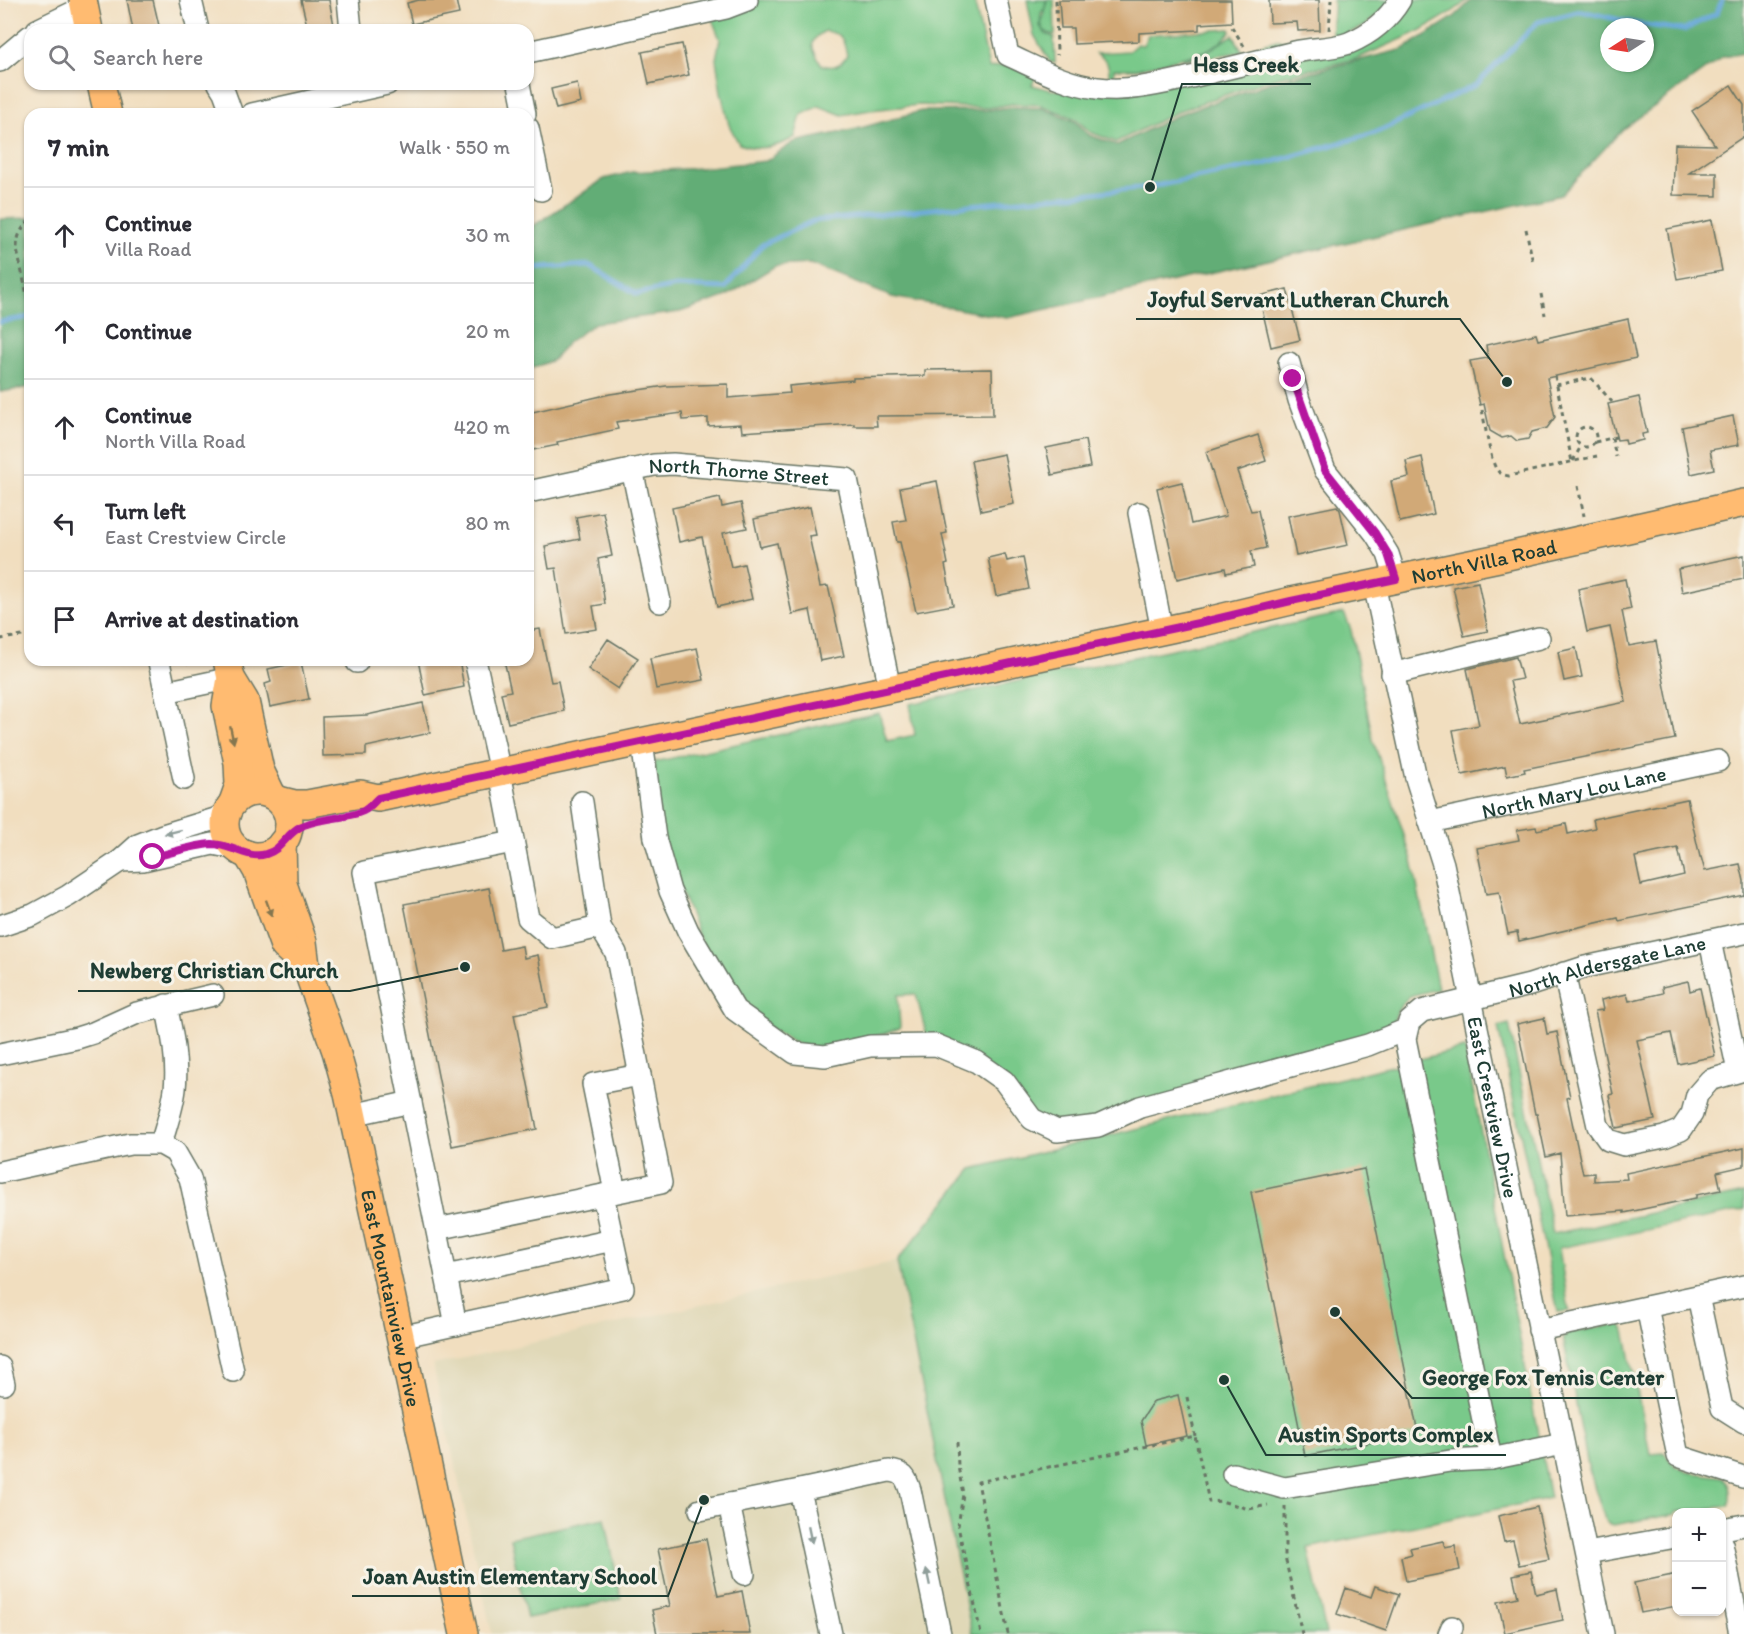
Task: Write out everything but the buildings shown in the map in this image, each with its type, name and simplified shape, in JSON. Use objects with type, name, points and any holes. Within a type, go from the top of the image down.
[{"type":"main road","points":[[102,90],[107,108]]},
{"type":"main road","name":"North Villa Road","points":[[276,798],[295,804],[307,804],[360,794],[378,798],[1162,631],[1744,503]]},
{"type":"main road","points":[[229,669],[245,700],[260,770],[288,817],[284,839],[267,854],[242,852],[231,842],[226,832],[225,822],[238,785],[238,763],[225,706],[229,669]]},
{"type":"main road","points":[[230,807],[241,796],[251,792],[262,792],[276,798]]},
{"type":"main road","name":"North Villa Road","points":[[284,839],[300,826],[364,811],[378,798]]},
{"type":"main road","name":"East Mountainview Drive","points":[[284,839],[283,884],[303,942],[306,966],[336,1051],[352,1115],[464,1634]]},
{"type":"main road","name":"East Mountainview Drive","points":[[242,852],[257,871],[284,946],[306,966]]},
{"type":"street","points":[[191,0],[197,24]]},
{"type":"street","points":[[348,0],[350,24]]},
{"type":"street","points":[[534,51],[726,8],[747,0]]},
{"type":"street","points":[[996,0],[1008,55],[1063,80],[1098,88],[1122,89],[1152,85],[1297,52],[1347,44],[1370,32],[1391,14],[1400,0]]},
{"type":"street","points":[[53,24],[86,12]]},
{"type":"street","points":[[0,61],[24,41]]},
{"type":"street","points":[[224,90],[230,108]]},
{"type":"street","points":[[276,108],[348,90]]},
{"type":"street","points":[[520,90],[524,108]]},
{"type":"street","points":[[534,157],[541,190]]},
{"type":"street","name":"East Crestview Drive","points":[[1288,363],[1325,470],[1375,533],[1388,554],[1385,582],[1392,674],[1416,778],[1443,864],[1603,1634]]},
{"type":"street","name":"North Thorne Street","points":[[534,491],[632,469],[673,464],[848,479],[890,689]]},
{"type":"street","points":[[632,469],[660,602]]},
{"type":"street","points":[[1139,513],[1162,631]]},
{"type":"street","points":[[1392,674],[1539,638]]},
{"type":"street","points":[[160,666],[184,779]]},
{"type":"street","points":[[476,666],[500,772],[528,918],[552,938],[600,927]]},
{"type":"street","points":[[165,692],[196,686],[229,669]]},
{"type":"street","points":[[642,742],[656,838],[670,891],[688,931],[735,1010],[795,1053],[825,1056],[870,1046],[936,1045],[978,1062],[1004,1081],[1032,1119],[1057,1131],[1098,1126],[1140,1107],[1368,1045],[1406,1030],[1405,1039],[1491,1459]]},
{"type":"street","name":"North Mary Lou Lane","points":[[1430,822],[1718,761]]},
{"type":"street","points":[[437,1229],[661,1183],[616,953],[600,927],[582,802]]},
{"type":"street","points":[[0,926],[33,915],[68,896],[120,861],[138,845],[215,819],[230,807]]},
{"type":"street","points":[[456,1325],[364,872],[513,843]]},
{"type":"street","points":[[120,861],[143,860],[213,844],[242,852]]},
{"type":"street","name":"North Aldersgate Lane","points":[[1406,1030],[1409,1022],[1422,1011],[1530,985],[1564,973],[1744,933]]},
{"type":"street","points":[[1564,973],[1598,1126],[1608,1140],[1624,1145],[1664,1137],[1682,1130],[1692,1114],[1697,1095],[1710,1080],[1741,1071],[1710,941]]},
{"type":"street","points":[[0,1054],[93,1033],[137,1012],[213,995]]},
{"type":"street","points":[[161,1143],[175,1091],[176,1070],[174,1043],[166,1005]]},
{"type":"street","points":[[400,1337],[623,1288],[613,1240],[609,1194],[593,1084],[640,1075]]},
{"type":"street","points":[[352,1115],[411,1102]]},
{"type":"street","points":[[0,1172],[130,1144],[161,1143],[175,1152],[190,1178],[233,1371]]},
{"type":"street","points":[[446,1276],[613,1240]]},
{"type":"street","points":[[1539,1330],[1744,1286]]},
{"type":"street","points":[[1698,1296],[1722,1408],[1744,1422]]},
{"type":"street","points":[[1647,1307],[1678,1456],[1743,1477]]},
{"type":"street","points":[[1233,1474],[1284,1488],[1450,1461],[1491,1459],[1563,1444]]},
{"type":"street","points":[[700,1510],[898,1471],[906,1477],[910,1490],[940,1634]]},
{"type":"street","points":[[800,1490],[831,1634]]},
{"type":"street","points":[[729,1504],[744,1574]]},
{"type":"street","points":[[1726,1528],[1744,1525]]},
{"type":"street","points":[[1587,1553],[1672,1538]]},
{"type":"street","points":[[1726,1562],[1740,1634]]},
{"type":"path","points":[[1056,0],[1057,62]]},
{"type":"path","points":[[1329,33],[1331,0]]},
{"type":"path","points":[[1232,27],[1247,50]]},
{"type":"path","points":[[24,226],[18,233],[17,241],[24,280]]},
{"type":"path","points":[[1526,229],[1533,263]]},
{"type":"path","points":[[1541,294],[1545,315]]},
{"type":"path","points":[[1555,376],[1572,462]]},
{"type":"path","points":[[1557,385],[1591,378],[1612,403]]},
{"type":"path","points":[[1482,410],[1494,464],[1499,472],[1509,476],[1598,456]]},
{"type":"path","points":[[1595,442],[1596,436],[1593,430],[1584,428],[1577,434],[1577,441],[1581,446],[1587,447],[1595,442],[1614,438],[1616,457]]},
{"type":"path","points":[[1572,462],[1581,446]]},
{"type":"path","points":[[1578,486],[1584,517]]},
{"type":"path","points":[[0,639],[24,636]]},
{"type":"path","points":[[190,666],[196,686]]},
{"type":"path","points":[[1187,1397],[1209,1502],[1221,1501],[1249,1509],[1273,1504]]},
{"type":"path","points":[[1008,1634],[978,1482],[1195,1436]]},
{"type":"path","points":[[957,1442],[957,1466],[963,1494],[958,1526],[981,1634]]},
{"type":"path","points":[[1285,1504],[1286,1557],[1302,1634]]},
{"type":"shaded area","points":[[897,1261],[972,1634],[492,1634],[433,1365]]},
{"type":"green space","points":[[759,0],[974,0],[989,68],[1011,64],[1036,76],[1032,85],[1051,90],[1093,91],[1391,27],[1407,10],[1411,0],[1468,0],[1420,31],[1356,59],[1274,78],[1181,110],[1116,142],[1090,132],[1076,119],[1041,105],[1012,104],[988,108],[919,105],[842,115],[819,106],[801,115],[795,137],[788,141],[761,148],[739,144],[729,125],[721,92],[716,59],[720,39],[712,19]],"holes":[[[825,31],[839,35],[847,55],[840,64],[830,67],[822,65],[816,55],[813,42]]]},
{"type":"green space","points":[[1027,0],[1046,0],[1045,8],[1041,13],[1040,26],[1046,34],[1054,37],[1055,63],[1050,62],[1034,35]]},
{"type":"green space","points":[[1047,0],[1054,0],[1055,35],[1043,30],[1042,26]]},
{"type":"green space","points":[[1333,0],[1394,0],[1365,26],[1333,39]]},
{"type":"green space","points":[[1472,0],[1744,0],[1744,53],[1723,57],[1623,129],[1561,195],[1007,318],[892,297],[810,264],[775,266],[725,297],[680,312],[595,323],[567,343],[553,360],[534,368],[534,225],[604,179],[632,172],[766,161],[794,142],[857,129],[921,111],[1042,108],[1075,121],[1089,135],[1117,145],[1182,113],[1275,81],[1404,49],[1454,17]]},
{"type":"green space","points":[[1230,29],[1231,31],[1221,42],[1207,50],[1137,69],[1114,69],[1113,78],[1109,77],[1107,62],[1096,53],[1129,51],[1137,44],[1143,45],[1148,35]]},
{"type":"green space","points":[[1233,35],[1243,52],[1182,60],[1206,52]]},
{"type":"green space","points":[[1277,40],[1301,42],[1254,56],[1250,52],[1262,44]]},
{"type":"green space","points":[[24,218],[24,388],[0,392],[0,219]]},
{"type":"green space","points":[[1344,613],[1351,630],[1373,740],[1412,860],[1438,989],[1409,996],[1398,1010],[1393,1022],[1364,1041],[1096,1121],[1064,1126],[1036,1117],[927,1037],[916,994],[898,995],[900,1028],[865,1040],[809,1050],[752,1019],[701,942],[661,840],[654,762],[879,713],[887,741],[915,735],[910,704]]},
{"type":"green space","points":[[1509,1024],[1553,1234],[1744,1193],[1744,1210],[1559,1248],[1569,1311],[1558,1312],[1498,1027]]},
{"type":"green space","points":[[1465,1048],[1550,1498],[1308,1548],[1326,1634],[972,1634],[897,1261],[972,1169]]},
{"type":"green space","points":[[1620,1324],[1625,1331],[1650,1454],[1664,1453],[1674,1465],[1687,1472],[1723,1477],[1730,1490],[1729,1506],[1672,1508],[1672,1515],[1613,1525],[1606,1523],[1588,1466],[1563,1337],[1571,1332]]},
{"type":"green space","points":[[605,1518],[621,1599],[527,1618],[510,1538]]},
{"type":"waterway","points":[[534,269],[589,265],[637,294],[676,286],[725,288],[762,245],[813,221],[1150,187],[1265,164],[1375,133],[1476,85],[1538,22],[1581,11],[1638,24],[1684,30],[1717,13],[1722,0]]},
{"type":"waterway","points":[[0,322],[24,318]]},
{"type":"place","name":"Hess Creek","points":[[1150,187]]},
{"type":"place","name":"Joyful Servant Lutheran Church","points":[[1507,382]]},
{"type":"place","name":"Newberg Christian Church","points":[[465,967]]},
{"type":"place","name":"George Fox Tennis Center","points":[[1335,1312]]},
{"type":"place","name":"Austin Sports Complex","points":[[1224,1380]]},
{"type":"place","name":"Joan Austin Elementary School","points":[[704,1500]]},
{"type":"route","points":[[153,857],[213,844],[257,856],[267,854],[275,850],[287,835],[300,826],[364,811],[378,798],[1396,579],[1388,554],[1375,533],[1325,470],[1293,379]]}]
